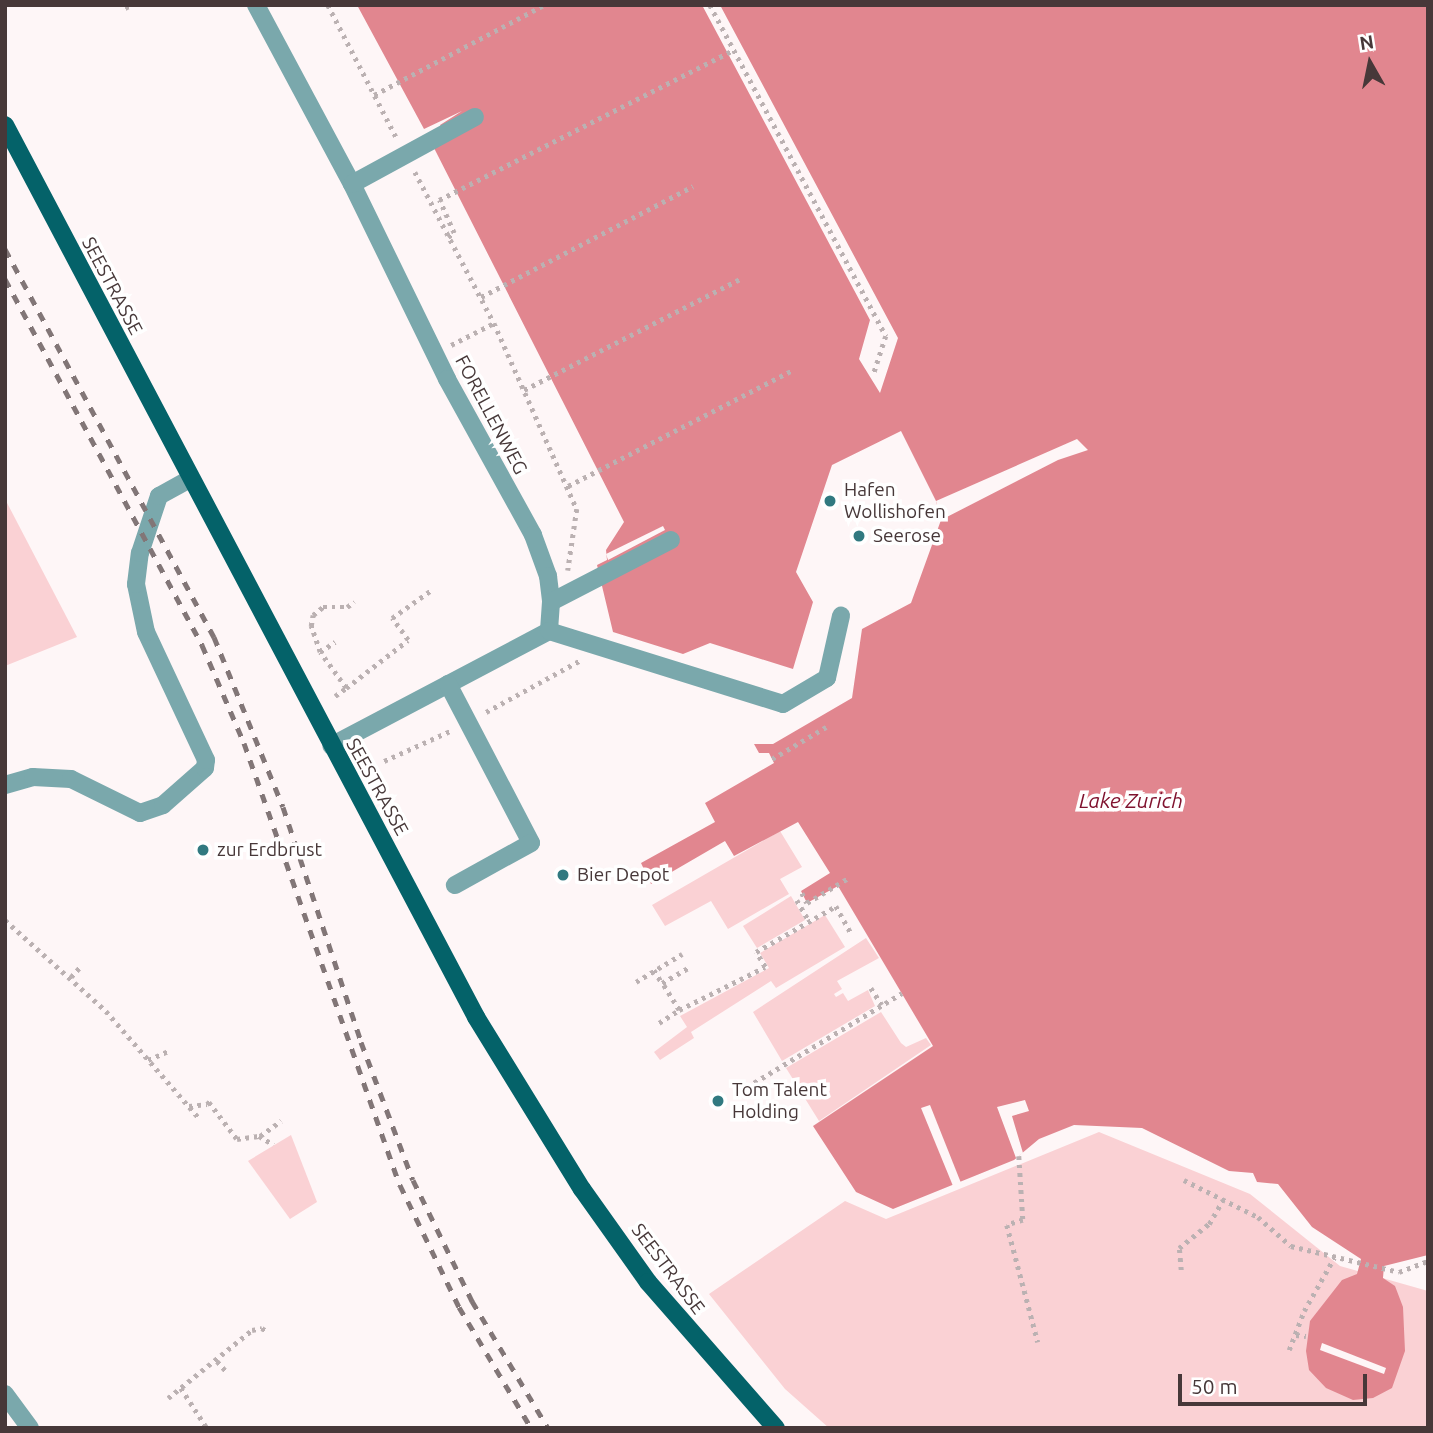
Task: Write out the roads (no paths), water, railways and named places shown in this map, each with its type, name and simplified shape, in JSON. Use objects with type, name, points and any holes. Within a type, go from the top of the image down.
[{"type":"main road","name":"SEESTRASSE","points":[[5,125],[190,480],[476,1017],[582,1189],[685,1327],[776,1428]]},
{"type":"street","name":"FORELLENWEG","points":[[256,5],[352,184],[447,379],[541,552],[551,602],[549,631]]},
{"type":"street","points":[[352,184],[475,117]]},
{"type":"street","points":[[5,785],[33,777],[71,779],[140,813],[163,805],[205,768],[206,760],[146,632],[136,584],[140,553],[159,496],[190,480]]},
{"type":"street","points":[[551,602],[671,540]]},
{"type":"street","points":[[331,746],[549,631],[595,648],[783,704],[827,678],[841,615]]},
{"type":"street","points":[[447,684],[531,843],[455,885]]},
{"type":"street","points":[[5,1394],[30,1428]]},
{"type":"water","name":"Lake Zurich","points":[[357,5],[1428,5],[1428,1255],[1384,1266],[1383,1278],[1395,1286],[1403,1307],[1405,1351],[1392,1388],[1373,1398],[1353,1400],[1326,1388],[1309,1370],[1306,1351],[1310,1321],[1342,1280],[1357,1274],[1361,1259],[1312,1227],[1278,1184],[1257,1182],[1253,1173],[1229,1171],[1142,1128],[1074,1125],[1039,1139],[1014,1160],[893,1209],[856,1192],[813,1126],[933,1046],[838,886],[807,903],[801,891],[830,873],[798,822],[734,856],[725,841],[651,884],[641,863],[715,822],[705,803],[774,763],[769,753],[759,753],[754,744],[773,744],[852,698],[862,629],[911,603],[941,520],[936,501],[901,431],[832,465],[796,572],[813,602],[793,669],[710,643],[683,654],[613,632],[597,565],[607,560],[606,550],[624,522],[434,148],[448,140],[440,125],[462,111],[424,129]]},
{"type":"railway","points":[[5,249],[214,637],[283,807],[361,1042],[413,1180],[472,1301],[548,1428]]},
{"type":"railway","points":[[5,279],[202,645],[244,743],[400,1185],[459,1307],[531,1428]]},
{"type":"place","name":"Hafen Wollishofen","points":[[830,501]]},
{"type":"place","name":"Seerose","points":[[859,536]]},
{"type":"place","name":"zur Erdbrust","points":[[203,850]]},
{"type":"place","name":"Bier Depot","points":[[563,875]]},
{"type":"place","name":"Tom Talent Holding","points":[[718,1101]]}]
